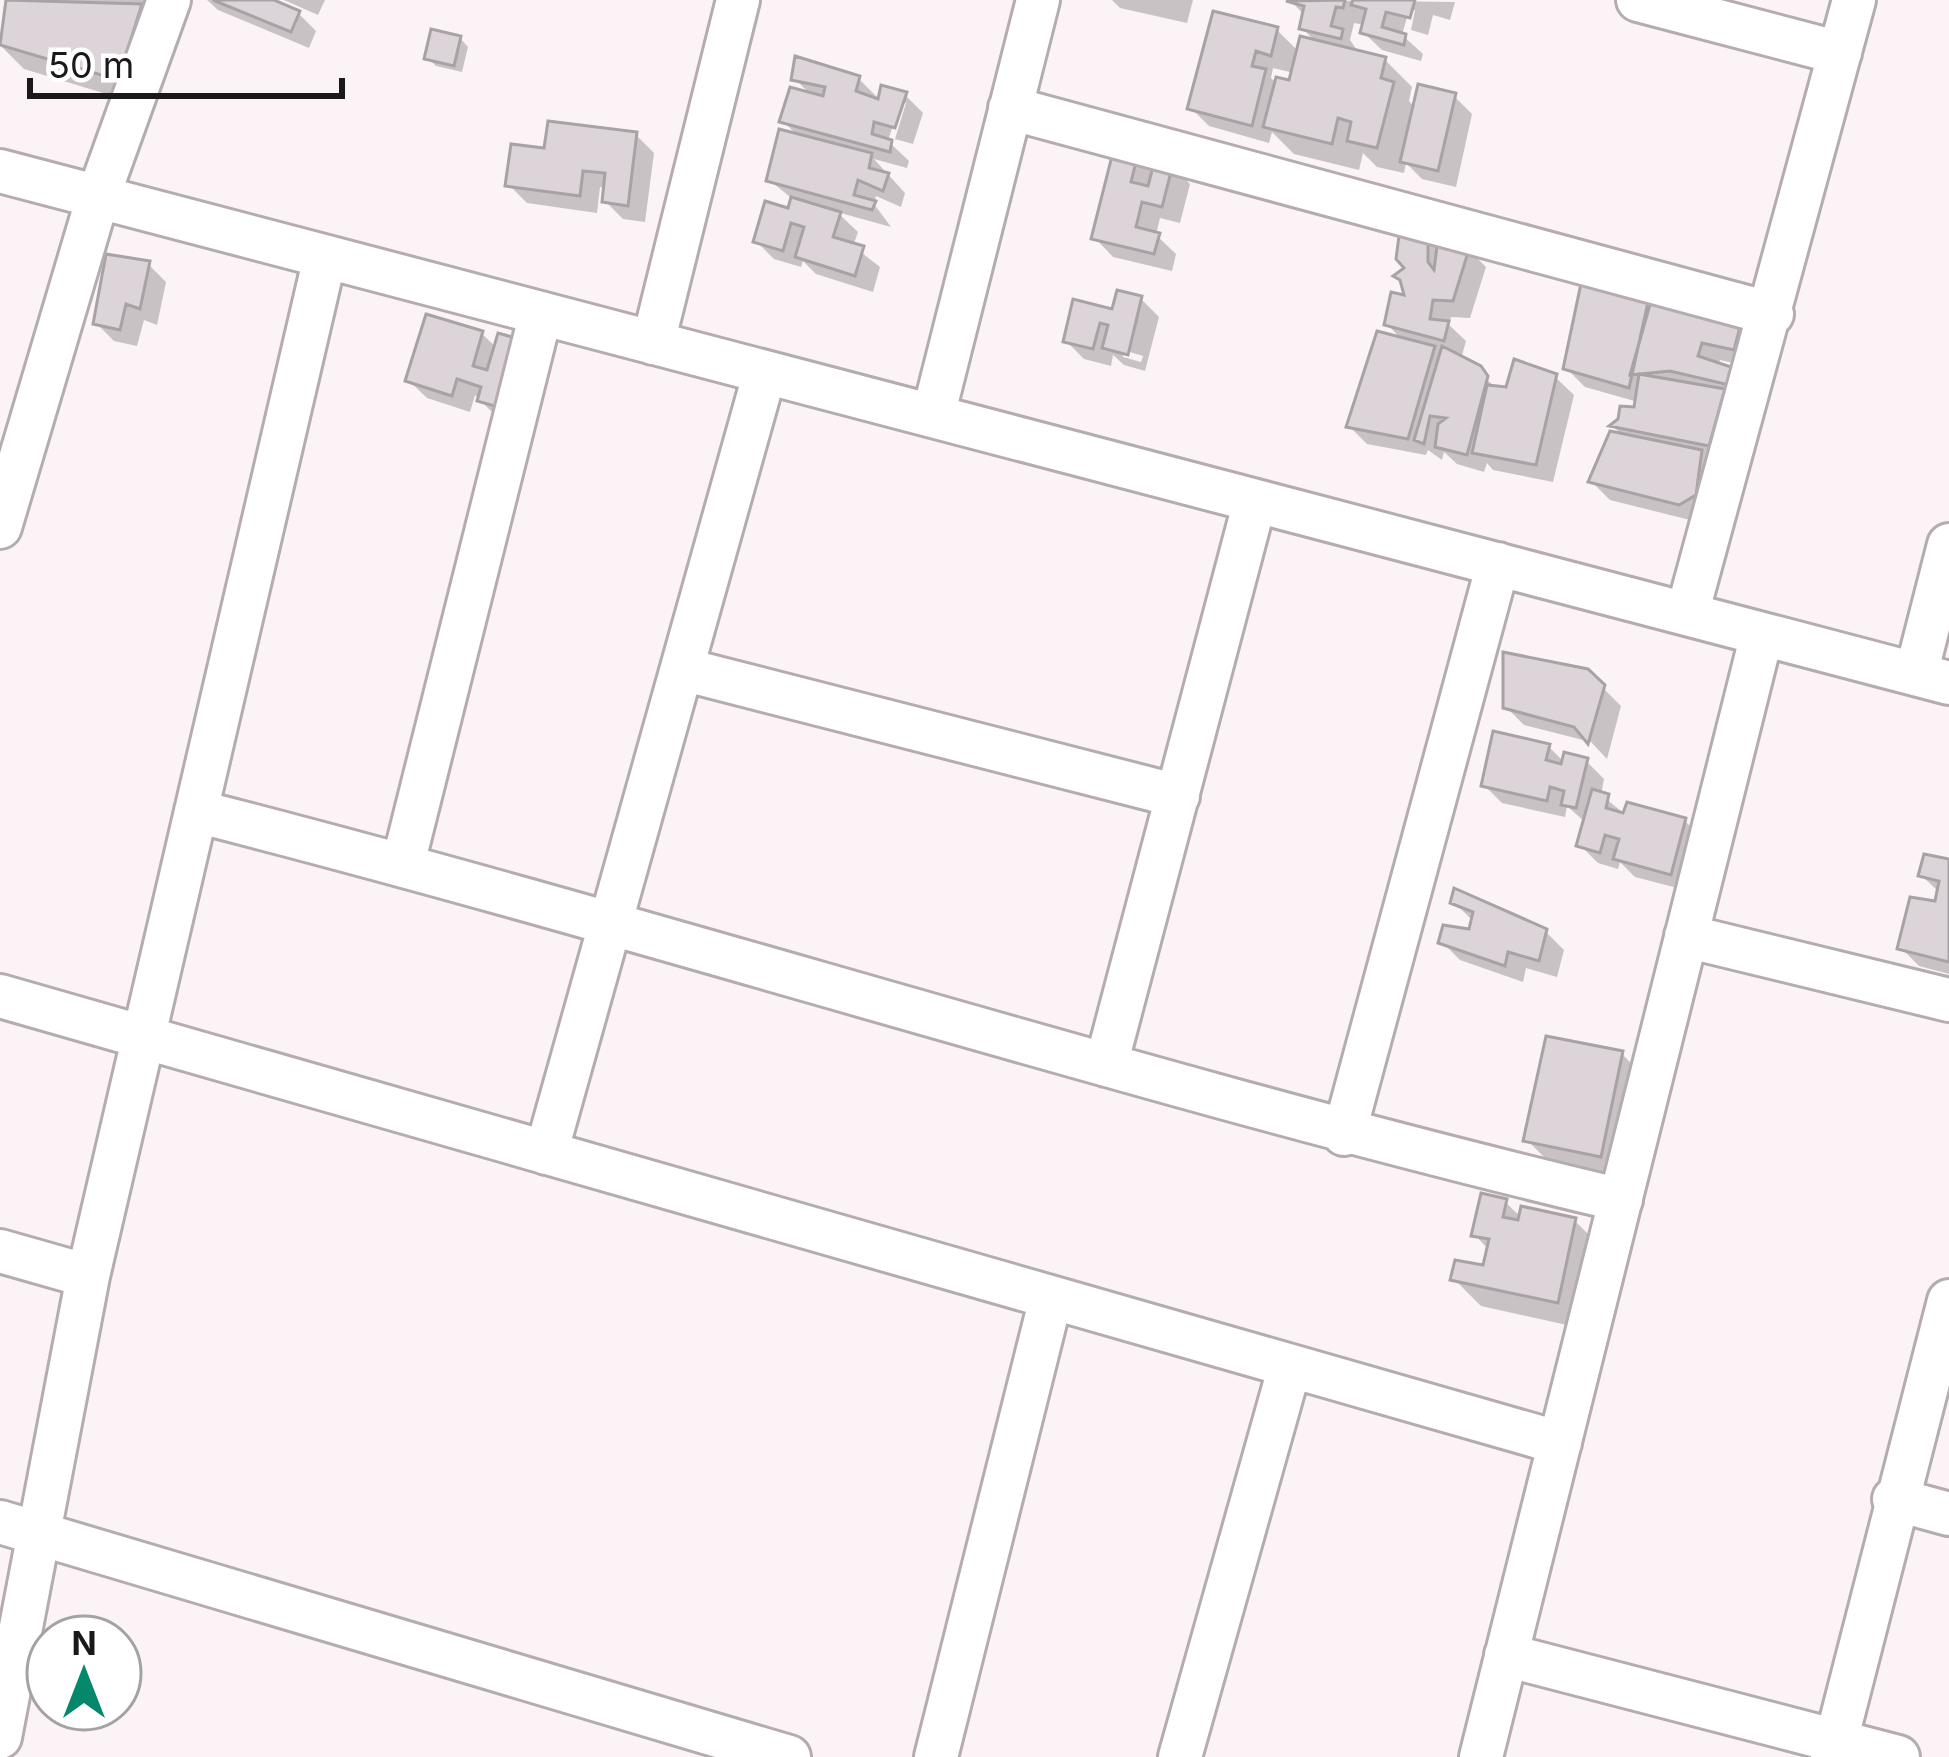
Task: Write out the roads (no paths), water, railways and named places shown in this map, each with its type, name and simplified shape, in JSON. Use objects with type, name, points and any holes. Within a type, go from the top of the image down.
[{"type":"street","points":[[0,526],[98,197],[169,0]]},
{"type":"street","points":[[653,343],[738,0]]},
{"type":"street","points":[[933,416],[1038,0]]},
{"type":"street","points":[[1638,0],[1840,53]]},
{"type":"street","points":[[1687,614],[1854,0]]},
{"type":"street","points":[[1010,108],[1772,314]]},
{"type":"street","points":[[0,171],[1933,679],[1949,545]]},
{"type":"street","points":[[0,1737],[88,1276],[325,256]]},
{"type":"street","points":[[403,863],[541,313]]},
{"type":"street","points":[[546,1153],[765,372]]},
{"type":"street","points":[[1106,1065],[1255,501]]},
{"type":"street","points":[[1344,1134],[1498,564]]},
{"type":"street","points":[[1480,1757],[1762,634]]},
{"type":"street","points":[[682,669],[1178,796]]},
{"type":"street","points":[[196,811],[403,863],[609,927],[1344,1134],[1621,1200]]},
{"type":"street","points":[[1686,936],[1949,1000]]},
{"type":"street","points":[[0,997],[1560,1443]]},
{"type":"street","points":[[0,1251],[88,1276]]},
{"type":"street","points":[[936,1757],[1051,1298]]},
{"type":"street","points":[[1834,1749],[1894,1499],[1949,1301]]},
{"type":"street","points":[[1180,1757],[1290,1366]]},
{"type":"street","points":[[1894,1499],[1949,1514]]},
{"type":"street","points":[[0,1522],[789,1757]]},
{"type":"street","points":[[1506,1655],[1834,1749],[1898,1757]]}]
